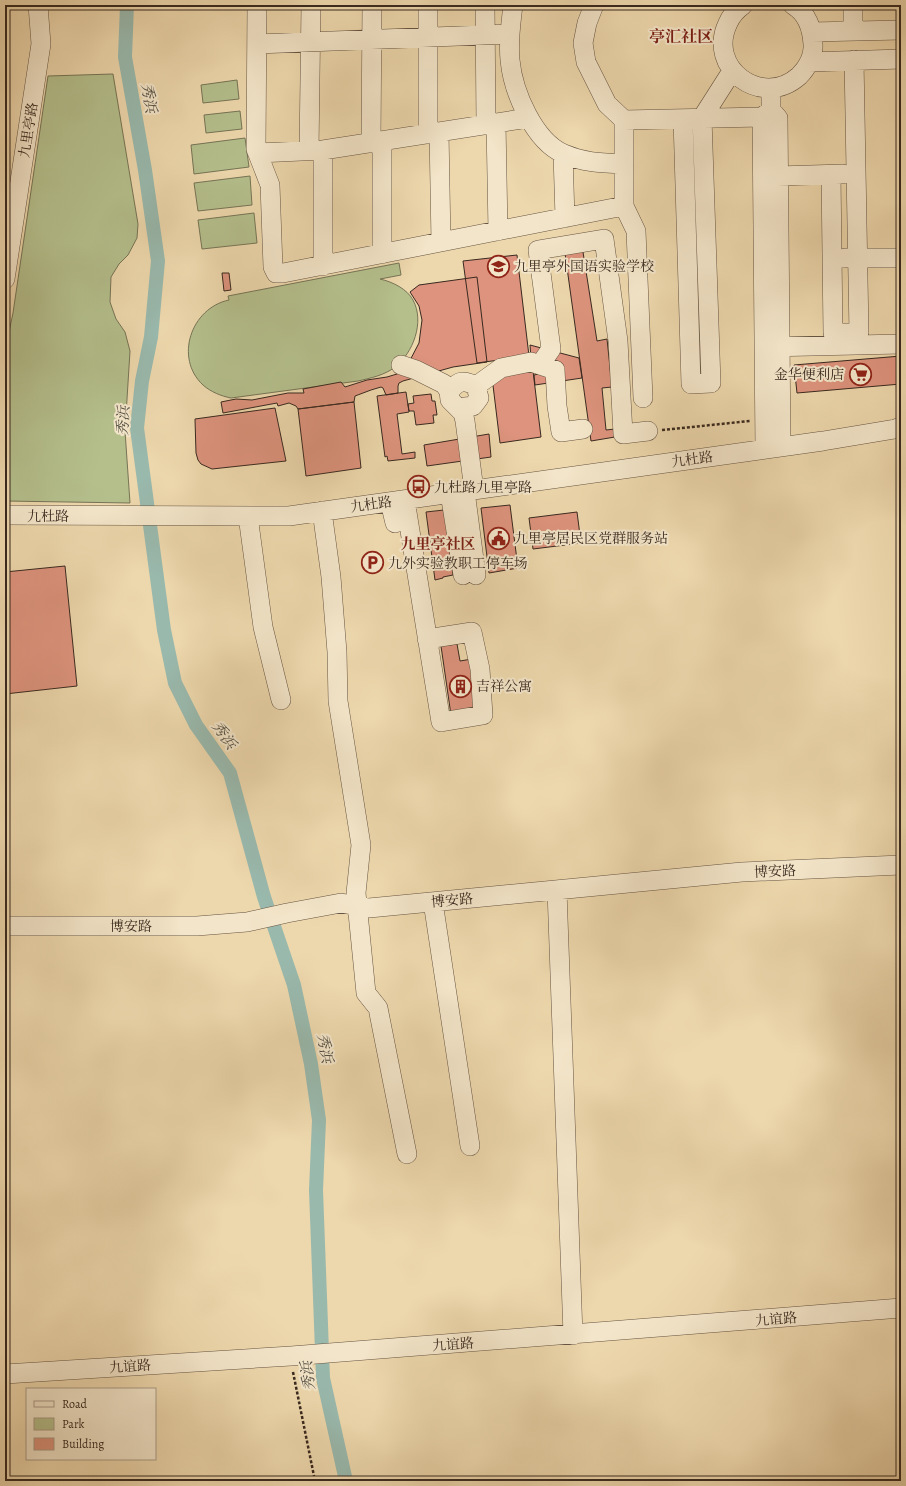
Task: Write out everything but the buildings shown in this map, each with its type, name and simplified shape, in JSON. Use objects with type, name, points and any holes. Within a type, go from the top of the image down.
[{"type":"street","name":"九里亭路","points":[[5,279],[41,44],[38,5]]},
{"type":"street","points":[[257,5],[256,150],[270,185],[273,267],[276,273],[323,266],[624,206]]},
{"type":"street","points":[[311,5],[311,42],[323,266]]},
{"type":"street","points":[[372,5],[372,40],[382,254]]},
{"type":"street","points":[[428,5],[428,37],[441,242]]},
{"type":"street","points":[[485,5],[485,35],[498,231]]},
{"type":"street","points":[[513,5],[509,34],[510,61],[516,89],[528,118],[545,140],[563,154],[590,163],[624,164]]},
{"type":"street","points":[[594,5],[586,23],[583,43],[586,62],[607,104],[624,120],[683,119],[766,113],[778,118],[778,176],[772,347],[764,420],[773,448]]},
{"type":"street","points":[[732,9],[724,30],[723,44],[725,58],[732,71],[743,81],[756,87],[771,88],[783,86],[794,80],[803,72],[809,62],[813,47],[812,32],[807,18],[797,7],[793,5]]},
{"type":"street","points":[[853,5],[853,31]]},
{"type":"street","points":[[812,32],[901,30]]},
{"type":"street","points":[[257,44],[509,34]]},
{"type":"street","points":[[809,62],[901,59]]},
{"type":"street","points":[[831,175],[833,333],[859,333],[854,60]]},
{"type":"street","points":[[683,119],[692,384],[711,383],[702,118],[732,71]]},
{"type":"street","points":[[771,88],[766,113],[773,448]]},
{"type":"street","points":[[258,153],[316,150],[528,118]]},
{"type":"street","points":[[624,120],[624,206],[636,230],[643,398]]},
{"type":"street","points":[[563,154],[565,218]]},
{"type":"street","points":[[778,176],[856,174]]},
{"type":"street","points":[[540,365],[550,348],[538,250],[604,239],[618,341],[623,434],[648,431]]},
{"type":"street","points":[[832,258],[901,258]]},
{"type":"street","points":[[772,347],[901,344]]},
{"type":"street","points":[[476,386],[501,368],[531,362],[555,370],[557,406],[561,432],[583,429]]},
{"type":"street","points":[[401,365],[416,370],[444,384],[449,391],[450,400],[465,407]]},
{"type":"street","points":[[449,391],[457,383],[467,381],[476,386]]},
{"type":"street","points":[[465,407],[478,398],[476,386]]},
{"type":"street","points":[[465,407],[469,576]]},
{"type":"street","name":"九杜路","points":[[5,515],[289,516],[773,448],[881,432],[901,427]]},
{"type":"street","points":[[395,523],[397,501]]},
{"type":"street","points":[[397,501],[427,638],[441,722],[483,715],[480,669],[472,632],[427,638]]},
{"type":"street","points":[[322,511],[337,652],[338,701],[360,845],[356,893],[366,993],[378,1008],[407,1154]]},
{"type":"street","points":[[248,516],[263,627],[281,700]]},
{"type":"street","name":"博安路","points":[[5,926],[197,926],[247,922],[341,903],[369,908],[742,872],[901,865]]},
{"type":"street","points":[[557,890],[573,1334]]},
{"type":"street","points":[[432,902],[470,1146]]},
{"type":"street","name":"九谊路","points":[[5,1374],[297,1356],[901,1308]]},
{"type":"path","points":[[648,431],[764,420]]},
{"type":"path","points":[[297,1356],[296,1390],[315,1481]]},
{"type":"green space","points":[[113,74],[138,224],[137,238],[128,255],[119,264],[111,277],[110,302],[116,319],[125,332],[130,351],[125,431],[130,503],[5,501],[5,351],[13,313],[48,76]]},
{"type":"green space","points":[[237,80],[239,99],[203,103],[201,85]]},
{"type":"green space","points":[[240,111],[242,129],[206,133],[204,115]]},
{"type":"green space","points":[[245,138],[249,167],[194,174],[191,145]]},
{"type":"green space","points":[[250,176],[252,205],[198,211],[194,183]]},
{"type":"green space","points":[[254,213],[257,243],[202,249],[198,220]]},
{"type":"green space","points":[[399,263],[401,275],[380,279],[399,286],[407,292],[413,300],[418,318],[415,336],[407,354],[395,367],[387,372],[358,381],[231,398],[209,390],[194,374],[189,361],[188,348],[196,323],[205,313],[216,305],[229,300],[228,296]]},
{"type":"waterway","name":"秀浜","points":[[127,5],[125,57],[145,170],[158,261],[151,337],[142,381],[137,428],[164,630],[175,683],[196,725],[230,773],[264,897],[294,985],[311,1064],[319,1120],[316,1190],[323,1378],[346,1481]]},
{"type":"place","name":"九里亭外国语实验学校","points":[[499,266]]},
{"type":"place","name":"金华便利店","points":[[860,374]]},
{"type":"place","name":"九杜路九里亭路","points":[[419,487]]},
{"type":"place","name":"九里亭居民区党群服务站","points":[[499,538]]},
{"type":"place","name":"九外实验教职工停车场","points":[[372,563]]},
{"type":"place","name":"吉祥公寓","points":[[461,686]]},
{"type":"district","name":"亭汇社区","points":[[681,36]]},
{"type":"district","name":"九里亭社区","points":[[438,544]]}]
